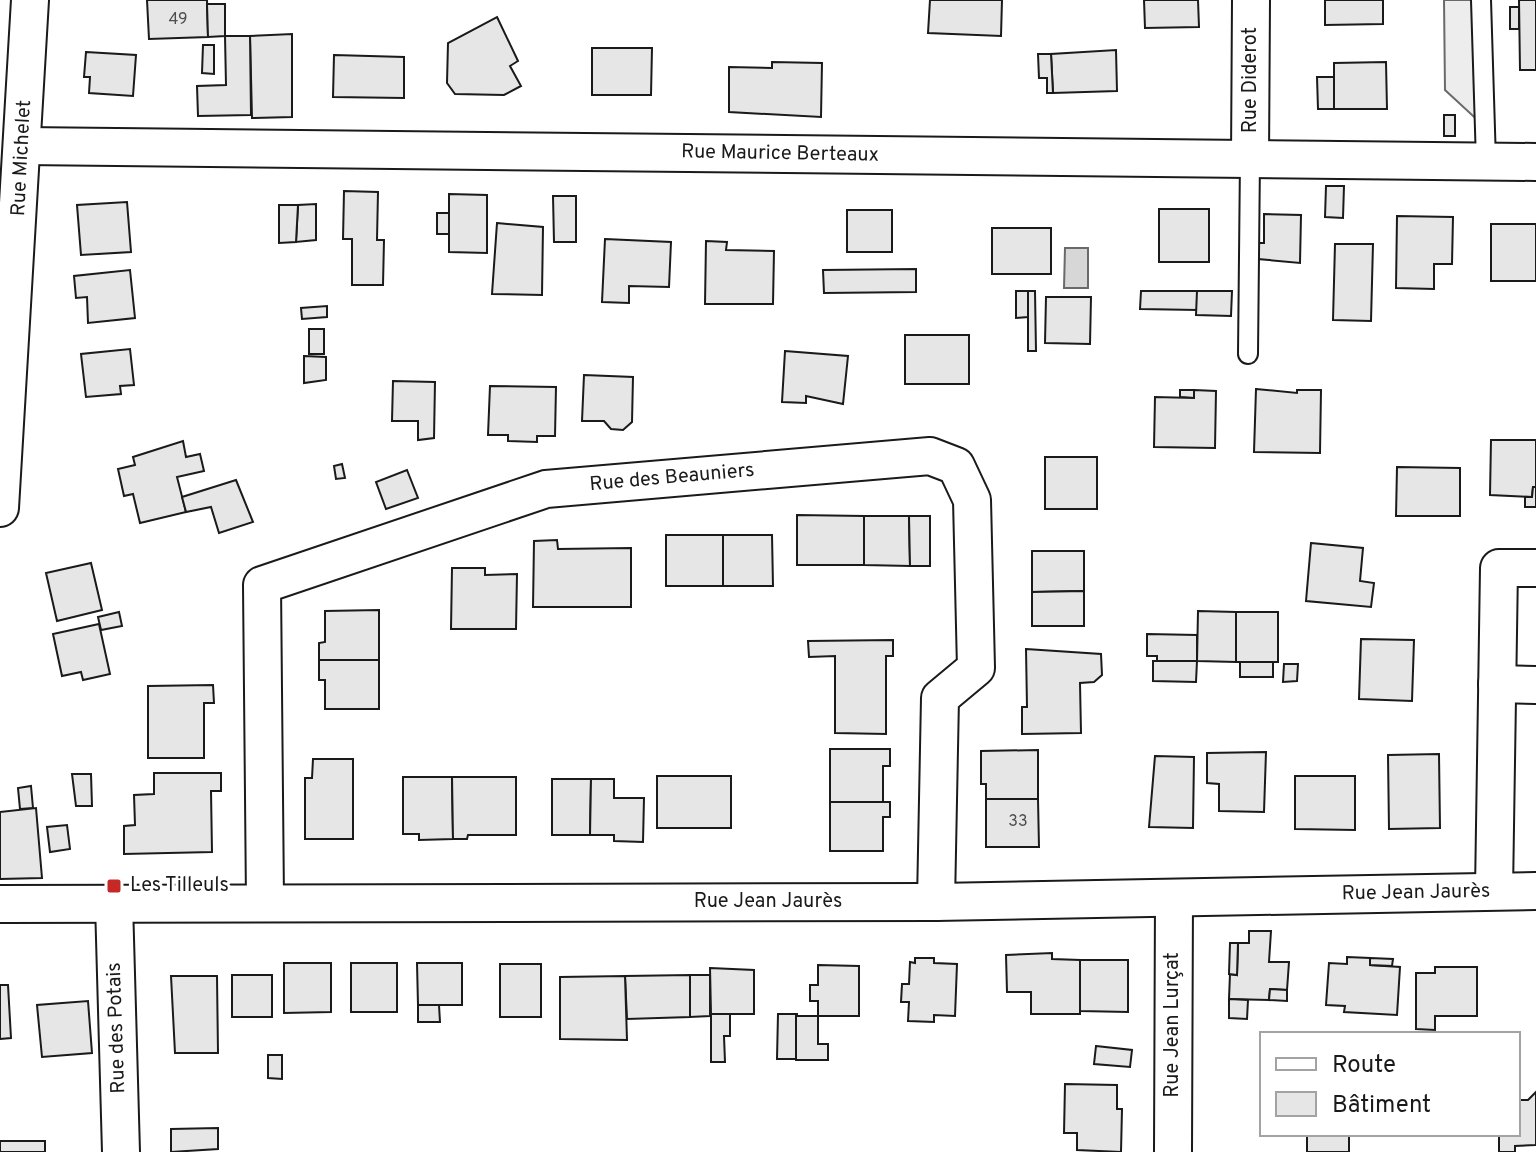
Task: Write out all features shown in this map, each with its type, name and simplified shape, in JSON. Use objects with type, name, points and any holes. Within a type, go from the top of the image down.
[{"type":"street","name":"Rue Michelet","points":[[0,508],[30,0]]},
{"type":"street","name":"Rue Diderot","points":[[1250,159],[1251,0]]},
{"type":"street","name":"Rue Maurice Berteaux","points":[[23,146],[1536,162]]},
{"type":"street","name":"Rue des Beauniers","points":[[265,901],[262,585],[546,489],[930,456],[956,466],[972,500],[976,668],[940,698],[936,902]]},
{"type":"street","points":[[1494,891],[1499,568],[1536,568]]},
{"type":"street","points":[[1497,684],[1536,685]]},
{"type":"street","name":"Rue Jean Jaurès","points":[[0,904],[265,901],[936,902],[1536,891]]},
{"type":"street","name":"Rue Jean Lurçat","points":[[1173,1152],[1174,898]]},
{"type":"street","name":"Rue des Potais","points":[[114,903],[121,1152]]},
{"type":"lane","points":[[1481,0],[1486,162]]},
{"type":"lane","points":[[1248,354],[1250,159]]},
{"type":"shaded area","points":[[1444,0],[1481,0],[1485,127],[1445,90]]},
{"type":"shaded area","points":[[1065,248],[1088,248],[1088,288],[1064,288]]},
{"type":"building","points":[[147,0],[207,0],[208,37],[149,39]]},
{"type":"building","points":[[930,0],[1002,0],[1001,36],[928,33]]},
{"type":"building","points":[[1144,0],[1198,0],[1199,27],[1145,28]]},
{"type":"building","points":[[1325,0],[1383,0],[1383,24],[1325,25]]},
{"type":"building","points":[[1519,0],[1536,0],[1536,70],[1520,70]]},
{"type":"building","points":[[207,4],[225,4],[225,36],[208,37]]},
{"type":"building","points":[[1510,7],[1519,7],[1519,29],[1510,29]]},
{"type":"building","points":[[497,17],[518,61],[510,66],[521,86],[504,95],[455,94],[447,83],[448,43]]},
{"type":"building","points":[[292,34],[292,117],[252,118],[250,36]]},
{"type":"building","points":[[225,36],[250,36],[251,115],[198,116],[197,86],[226,85]]},
{"type":"building","points":[[203,45],[214,45],[214,74],[202,73]]},
{"type":"building","points":[[592,48],[652,48],[651,95],[592,95]]},
{"type":"building","points":[[1116,50],[1117,91],[1053,93],[1051,54]]},
{"type":"building","points":[[86,52],[136,55],[133,96],[89,93],[90,77],[84,77]]},
{"type":"building","points":[[1038,54],[1051,54],[1053,93],[1047,93],[1047,78],[1039,78]]},
{"type":"building","points":[[334,55],[404,57],[404,98],[333,97]]},
{"type":"building","points":[[772,62],[822,63],[821,117],[729,112],[729,67],[772,68]]},
{"type":"building","points":[[1386,62],[1387,109],[1334,109],[1334,63]]},
{"type":"building","points":[[1317,77],[1334,77],[1334,109],[1318,109]]},
{"type":"building","points":[[1444,115],[1455,115],[1455,136],[1444,136]]},
{"type":"building","points":[[1326,186],[1344,186],[1343,218],[1325,217]]},
{"type":"building","points":[[344,191],[378,192],[377,240],[384,240],[383,285],[352,285],[352,239],[343,239]]},
{"type":"building","points":[[449,194],[487,195],[487,253],[449,252]]},
{"type":"building","points":[[553,196],[576,196],[576,242],[554,242]]},
{"type":"building","points":[[127,202],[131,252],[81,255],[77,205]]},
{"type":"building","points":[[316,204],[316,240],[296,242],[298,205]]},
{"type":"building","points":[[279,205],[298,205],[296,242],[279,243]]},
{"type":"building","points":[[1159,209],[1209,209],[1209,262],[1159,262]]},
{"type":"building","points":[[847,210],[892,210],[892,252],[847,252]]},
{"type":"building","points":[[437,213],[449,213],[449,234],[437,234]]},
{"type":"building","points":[[1264,214],[1301,215],[1300,263],[1258,259],[1259,243],[1264,243]]},
{"type":"building","points":[[1397,216],[1453,217],[1452,264],[1434,264],[1434,289],[1396,288]]},
{"type":"building","points":[[497,223],[543,227],[542,295],[492,294]]},
{"type":"building","points":[[1491,224],[1536,224],[1536,281],[1491,281]]},
{"type":"building","points":[[992,228],[1051,228],[1051,274],[992,274]]},
{"type":"building","points":[[605,239],[671,242],[669,287],[629,286],[629,303],[602,302]]},
{"type":"building","points":[[706,241],[727,242],[726,250],[774,251],[773,304],[705,304]]},
{"type":"building","points":[[1335,244],[1373,244],[1371,321],[1333,320]]},
{"type":"building","points":[[916,269],[916,292],[824,293],[823,270]]},
{"type":"building","points":[[130,270],[135,318],[88,323],[87,297],[76,298],[74,276]]},
{"type":"building","points":[[1016,291],[1028,291],[1028,317],[1016,318]]},
{"type":"building","points":[[1028,291],[1035,291],[1036,351],[1028,351]]},
{"type":"building","points":[[1141,291],[1197,291],[1197,310],[1140,309]]},
{"type":"building","points":[[1197,291],[1232,291],[1231,316],[1196,315]]},
{"type":"building","points":[[1046,297],[1091,297],[1090,344],[1045,343]]},
{"type":"building","points":[[327,306],[327,317],[302,319],[301,308]]},
{"type":"building","points":[[309,329],[324,329],[324,354],[309,354]]},
{"type":"building","points":[[905,335],[969,335],[969,384],[905,384]]},
{"type":"building","points":[[130,349],[134,385],[120,386],[121,394],[86,397],[81,354]]},
{"type":"building","points":[[785,351],[848,356],[843,404],[806,396],[806,403],[782,402]]},
{"type":"building","points":[[304,356],[326,357],[326,380],[304,383]]},
{"type":"building","points":[[584,375],[633,377],[632,422],[623,430],[611,429],[604,421],[582,421]]},
{"type":"building","points":[[393,381],[435,382],[434,438],[418,440],[418,421],[392,421]]},
{"type":"building","points":[[490,386],[556,387],[555,436],[537,436],[537,442],[508,441],[508,435],[488,435]]},
{"type":"building","points":[[1256,389],[1297,393],[1297,390],[1321,390],[1320,453],[1254,452]]},
{"type":"building","points":[[1180,390],[1194,390],[1194,398],[1180,397]]},
{"type":"building","points":[[1194,390],[1216,391],[1215,448],[1154,447],[1155,397],[1194,398]]},
{"type":"building","points":[[1491,440],[1536,440],[1536,487],[1533,487],[1532,497],[1490,495]]},
{"type":"building","points":[[183,441],[186,457],[200,454],[204,471],[177,477],[186,512],[140,523],[133,494],[124,496],[118,469],[135,465],[133,457]]},
{"type":"building","points":[[1045,457],[1097,457],[1097,509],[1045,509]]},
{"type":"building","points":[[342,464],[345,478],[336,479],[334,466]]},
{"type":"building","points":[[1397,467],[1460,468],[1460,516],[1396,516]]},
{"type":"building","points":[[407,470],[418,498],[386,509],[376,482]]},
{"type":"building","points":[[236,480],[253,522],[219,533],[211,507],[186,512],[182,497]]},
{"type":"building","points":[[1533,487],[1536,487],[1536,507],[1525,507],[1525,497],[1532,497]]},
{"type":"building","points":[[797,515],[864,516],[864,565],[797,565]]},
{"type":"building","points":[[864,516],[909,516],[910,566],[864,565]]},
{"type":"building","points":[[909,516],[930,516],[930,566],[910,566]]},
{"type":"building","points":[[666,535],[723,535],[723,586],[666,586]]},
{"type":"building","points":[[723,535],[772,535],[773,586],[723,586]]},
{"type":"building","points":[[557,540],[558,549],[631,548],[631,607],[533,607],[534,541]]},
{"type":"building","points":[[1311,543],[1363,548],[1360,581],[1374,583],[1371,607],[1306,601]]},
{"type":"building","points":[[1032,551],[1084,551],[1084,591],[1032,592]]},
{"type":"building","points":[[91,563],[102,610],[57,621],[46,573]]},
{"type":"building","points":[[452,568],[485,568],[485,575],[517,574],[516,629],[451,629]]},
{"type":"building","points":[[1084,591],[1084,626],[1032,626],[1032,592]]},
{"type":"building","points":[[379,610],[379,660],[319,660],[319,643],[325,642],[325,611]]},
{"type":"building","points":[[1198,611],[1236,612],[1236,662],[1197,661]]},
{"type":"building","points":[[119,612],[122,626],[101,630],[98,617]]},
{"type":"building","points":[[1236,612],[1278,612],[1278,662],[1236,662]]},
{"type":"building","points":[[99,624],[110,674],[83,680],[81,672],[62,676],[53,634]]},
{"type":"building","points":[[1147,634],[1197,635],[1197,661],[1157,661],[1157,656],[1147,656]]},
{"type":"building","points":[[1361,639],[1414,640],[1412,701],[1359,699]]},
{"type":"building","points":[[893,640],[893,656],[886,656],[886,734],[835,733],[835,656],[809,657],[808,641]]},
{"type":"building","points":[[1026,649],[1101,654],[1102,675],[1094,682],[1080,683],[1081,733],[1022,734],[1022,707],[1027,707]]},
{"type":"building","points":[[319,660],[379,660],[379,709],[325,709],[325,680],[319,680]]},
{"type":"building","points":[[1153,661],[1197,661],[1196,682],[1153,681]]},
{"type":"building","points":[[1240,662],[1273,662],[1273,677],[1240,677]]},
{"type":"building","points":[[1284,664],[1298,664],[1297,681],[1283,682]]},
{"type":"building","points":[[213,685],[214,703],[204,703],[204,758],[148,758],[148,686]]},
{"type":"building","points":[[830,749],[890,749],[890,766],[883,766],[883,802],[830,802]]},
{"type":"building","points":[[1038,750],[1038,799],[986,799],[986,784],[981,784],[981,751]]},
{"type":"building","points":[[1266,752],[1264,812],[1219,811],[1219,784],[1207,783],[1207,753]]},
{"type":"building","points":[[1439,754],[1440,828],[1389,829],[1388,755]]},
{"type":"building","points":[[1155,756],[1194,757],[1193,828],[1149,827]]},
{"type":"building","points":[[313,759],[353,759],[353,839],[305,839],[305,778],[312,778]]},
{"type":"building","points":[[154,773],[221,773],[221,791],[211,791],[212,852],[124,854],[124,826],[135,825],[134,795],[154,794]]},
{"type":"building","points":[[72,774],[91,774],[92,806],[76,806]]},
{"type":"building","points":[[657,776],[731,776],[731,828],[657,828]]},
{"type":"building","points":[[1295,776],[1355,776],[1355,830],[1295,829]]},
{"type":"building","points":[[403,777],[452,777],[453,839],[419,840],[419,834],[403,834]]},
{"type":"building","points":[[452,777],[516,777],[516,835],[468,835],[467,839],[453,839]]},
{"type":"building","points":[[552,779],[591,779],[590,835],[552,835]]},
{"type":"building","points":[[591,779],[614,779],[614,798],[644,798],[643,842],[614,841],[614,835],[590,835]]},
{"type":"building","points":[[31,786],[33,808],[20,809],[18,788]]},
{"type":"building","points":[[986,799],[1038,799],[1039,847],[986,847]]},
{"type":"building","points":[[830,802],[890,802],[890,817],[883,817],[883,851],[830,851]]},
{"type":"building","points":[[36,808],[42,878],[0,879],[0,812]]},
{"type":"building","points":[[67,825],[70,849],[50,852],[47,827]]},
{"type":"building","points":[[1249,931],[1271,931],[1269,962],[1289,962],[1287,990],[1270,989],[1269,1000],[1229,999],[1230,974],[1237,975],[1238,943],[1249,943]]},
{"type":"building","points":[[1230,943],[1238,943],[1237,975],[1229,974]]},
{"type":"building","points":[[1052,953],[1052,959],[1080,960],[1080,1014],[1031,1014],[1031,992],[1007,992],[1006,955]]},
{"type":"building","points":[[1347,957],[1370,958],[1370,965],[1400,967],[1397,1015],[1344,1012],[1345,1006],[1326,1005],[1329,963],[1347,964]]},
{"type":"building","points":[[915,958],[934,958],[934,963],[957,964],[955,1016],[934,1015],[934,1022],[908,1021],[909,1002],[901,1002],[902,984],[909,984],[910,962],[915,963]]},
{"type":"building","points":[[1370,958],[1393,959],[1392,966],[1370,965]]},
{"type":"building","points":[[1080,960],[1128,960],[1128,1012],[1080,1011]]},
{"type":"building","points":[[284,963],[331,963],[331,1012],[284,1013]]},
{"type":"building","points":[[351,963],[397,963],[397,1012],[351,1012]]},
{"type":"building","points":[[417,963],[462,963],[462,1005],[418,1005]]},
{"type":"building","points":[[500,964],[541,964],[541,1017],[500,1017]]},
{"type":"building","points":[[818,965],[859,966],[859,1016],[818,1016],[818,1001],[810,1001],[810,985],[818,985]]},
{"type":"building","points":[[1435,967],[1477,967],[1477,1016],[1435,1016],[1435,1030],[1416,1029],[1416,973],[1435,973]]},
{"type":"building","points":[[710,968],[754,970],[754,1014],[711,1014]]},
{"type":"building","points":[[232,975],[272,975],[272,1017],[232,1017]]},
{"type":"building","points":[[690,975],[710,975],[710,1016],[690,1017]]},
{"type":"building","points":[[690,975],[690,1017],[627,1019],[625,976]]},
{"type":"building","points":[[171,976],[217,976],[218,1053],[175,1053]]},
{"type":"building","points":[[625,976],[627,1040],[560,1039],[560,977]]},
{"type":"building","points":[[0,985],[8,985],[11,1038],[0,1039]]},
{"type":"building","points":[[1270,989],[1287,990],[1287,1001],[1269,1000]]},
{"type":"building","points":[[1229,999],[1248,1000],[1247,1019],[1229,1018]]},
{"type":"building","points":[[88,1001],[92,1053],[42,1057],[37,1005]]},
{"type":"building","points":[[418,1005],[439,1005],[440,1022],[418,1022]]},
{"type":"building","points":[[711,1014],[730,1014],[730,1036],[724,1036],[725,1062],[711,1062]]},
{"type":"building","points":[[778,1014],[797,1014],[796,1059],[777,1059]]},
{"type":"building","points":[[796,1016],[818,1016],[818,1044],[828,1044],[828,1060],[796,1060]]},
{"type":"building","points":[[1096,1046],[1132,1050],[1130,1067],[1094,1064]]},
{"type":"building","points":[[268,1055],[282,1055],[282,1079],[268,1078]]},
{"type":"building","points":[[1065,1084],[1117,1085],[1117,1109],[1122,1109],[1121,1152],[1077,1150],[1077,1133],[1064,1133]]},
{"type":"building","points":[[1536,1092],[1536,1145],[1515,1146],[1515,1152],[1499,1152],[1499,1136],[1520,1136],[1520,1100],[1528,1100]]},
{"type":"building","points":[[218,1128],[218,1149],[171,1152],[171,1129]]},
{"type":"building","points":[[1307,1136],[1349,1136],[1349,1152],[1307,1152]]},
{"type":"building","points":[[0,1141],[45,1141],[45,1152],[0,1152]]},
{"type":"place","name":"Les Tilleuls","points":[[114,886]]}]
